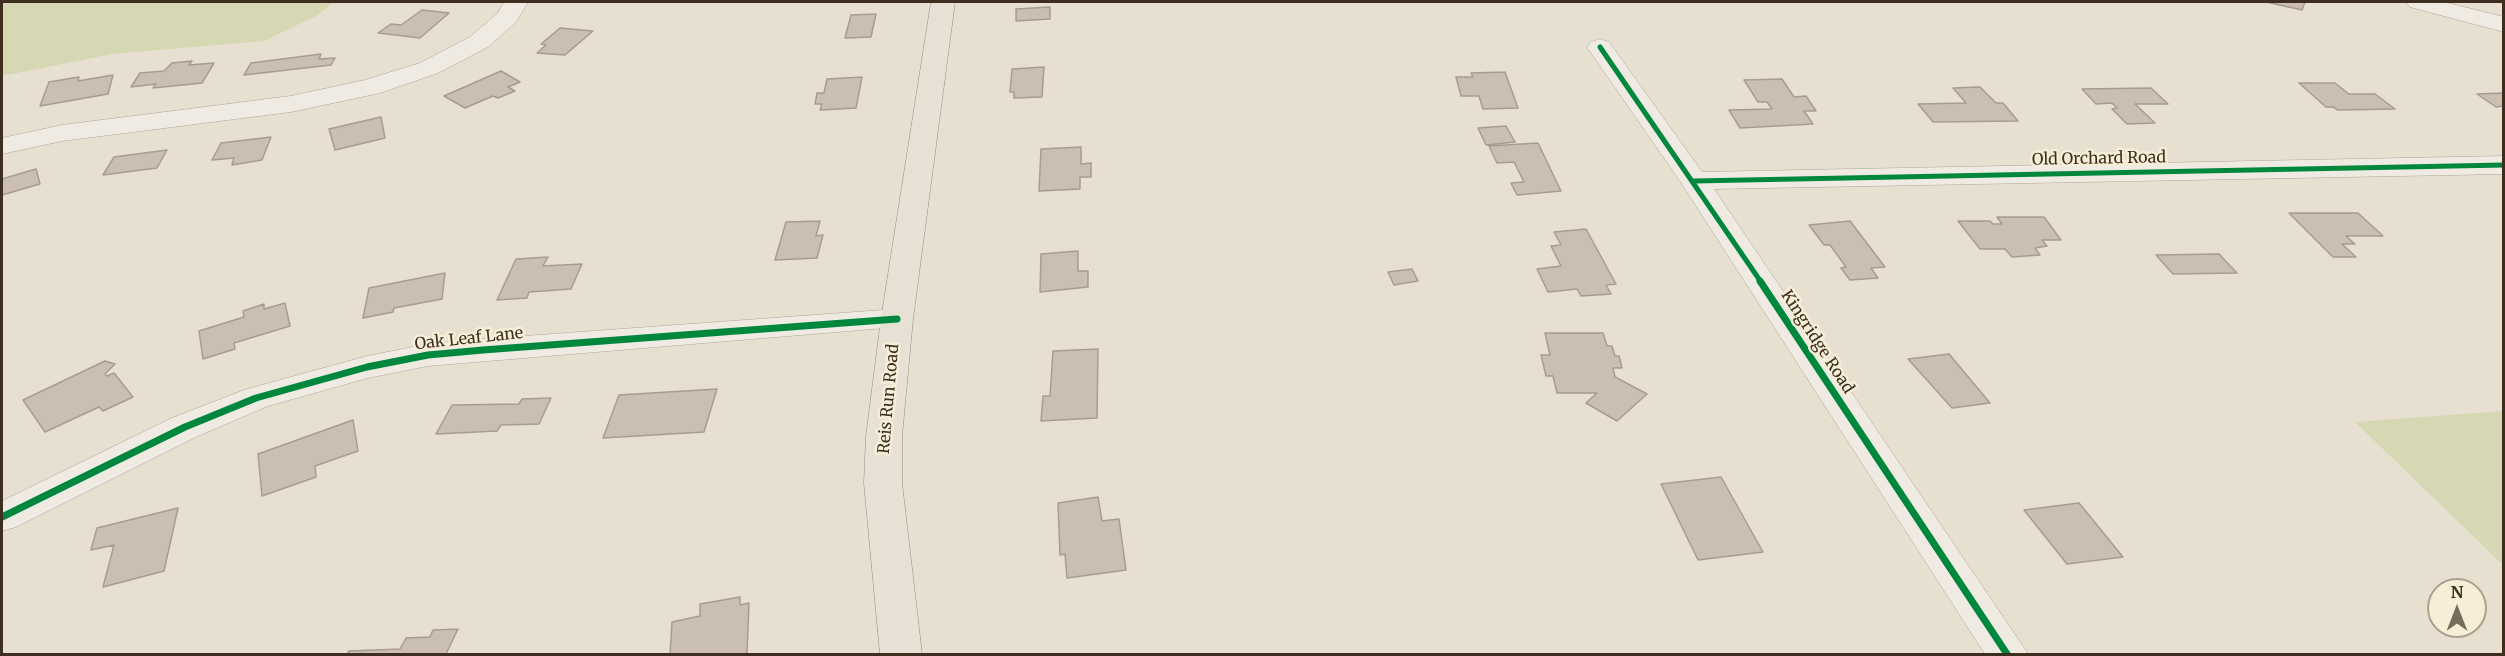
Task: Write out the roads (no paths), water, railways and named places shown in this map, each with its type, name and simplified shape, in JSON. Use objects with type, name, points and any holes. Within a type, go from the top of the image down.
[{"type":"main road","name":"Reis Run Road","points":[[901,654],[884,483],[884,426],[943,2]]},
{"type":"street","points":[[2,146],[62,133],[291,104],[371,87],[429,68],[479,42],[507,17],[516,2]]},
{"type":"street","points":[[2418,2],[2471,8],[2504,25]]},
{"type":"street","name":"Kingridge Road","points":[[1600,47],[1694,181],[2007,654]]},
{"type":"street","name":"Old Orchard Road","points":[[1694,181],[2504,165]]},
{"type":"street","name":"Oak Leaf Lane","points":[[2,517],[185,427],[256,398],[367,367],[428,355],[483,350],[897,320]]}]
